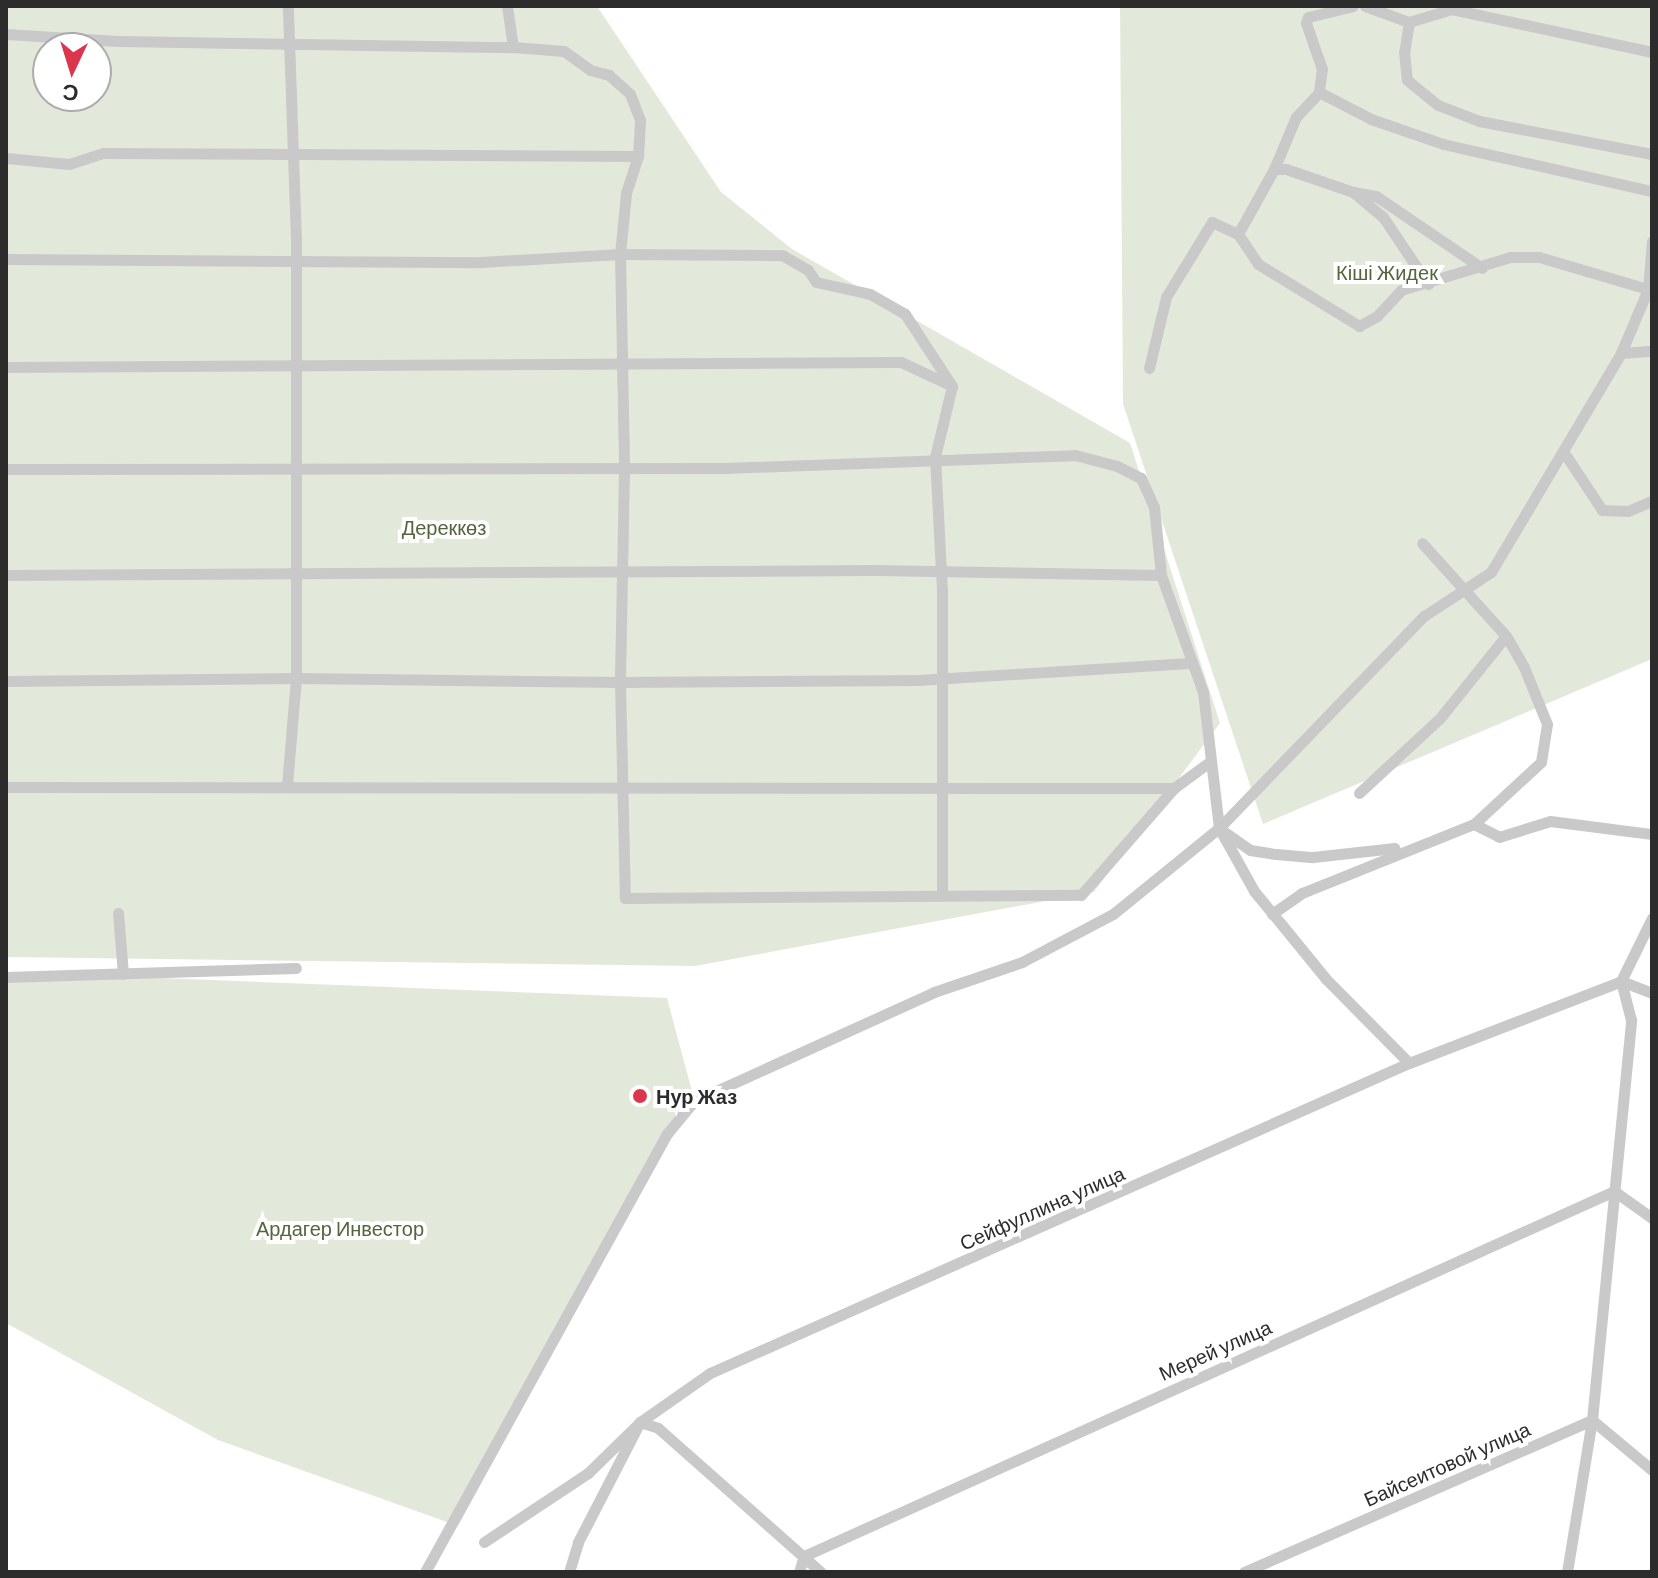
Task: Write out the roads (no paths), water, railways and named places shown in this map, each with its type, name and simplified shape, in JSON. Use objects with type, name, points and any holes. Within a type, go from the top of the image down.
[{"type":"street","points":[[287,785],[296,678],[295,153],[288,6]]},
{"type":"street","points":[[507,6],[513,47]]},
{"type":"street","points":[[1238,234],[1274,169],[1296,117],[1319,92],[1322,69],[1306,23],[1308,17],[1353,6]]},
{"type":"street","points":[[1365,6],[1409,22],[1452,9],[1652,52]]},
{"type":"street","points":[[1409,22],[1404,52],[1407,80],[1438,105],[1479,121],[1652,154]]},
{"type":"street","points":[[6,34],[290,44],[513,47],[564,51],[590,70],[609,75],[630,94],[640,120],[638,156],[626,194],[620,254],[624,470],[619,785],[625,898],[1081,895],[1174,788],[1208,763]]},
{"type":"street","points":[[1319,92],[1371,119],[1443,144],[1652,191]]},
{"type":"street","points":[[6,158],[69,164],[103,153],[638,156]]},
{"type":"street","points":[[1274,169],[1286,169],[1353,192],[1376,196],[1482,268]]},
{"type":"street","points":[[1353,192],[1383,217],[1428,284]]},
{"type":"street","points":[[1149,368],[1166,297],[1195,244],[1212,222],[1238,234],[1258,264],[1359,326],[1377,316],[1401,290],[1482,268],[1510,257],[1539,257],[1650,288]]},
{"type":"street","points":[[425,1572],[666,1135],[694,1101],[934,992],[1022,962],[1113,914],[1219,828],[1424,616],[1491,572],[1621,353],[1650,288],[1652,241]]},
{"type":"street","points":[[6,259],[481,262],[620,254],[782,255],[808,270],[816,282],[870,294],[905,314],[952,386],[935,457],[942,678],[942,894]]},
{"type":"street","points":[[1621,353],[1652,351]]},
{"type":"street","points":[[6,367],[901,362],[952,386]]},
{"type":"street","points":[[1563,451],[1602,510],[1628,511],[1652,501]]},
{"type":"street","points":[[6,469],[294,472],[624,470],[935,457],[1075,455],[1141,478],[1154,507],[1161,575],[1189,663],[1203,692],[1208,763],[1219,828],[1272,914],[1326,979],[1409,1063]]},
{"type":"street","points":[[1272,914],[1302,893],[1407,846],[1474,824],[1541,762],[1547,724],[1506,636],[1422,543]]},
{"type":"street","points":[[6,575],[939,572],[1161,575]]},
{"type":"street","points":[[1359,793],[1440,718],[1506,636]]},
{"type":"street","points":[[6,681],[296,678],[620,682],[942,678],[1189,663]]},
{"type":"street","points":[[6,787],[942,785],[1174,788]]},
{"type":"street","points":[[1474,824],[1499,837],[1550,821],[1652,835]]},
{"type":"street","points":[[1219,828],[1250,850],[1288,855],[1407,846]]},
{"type":"street","points":[[118,913],[123,974]]},
{"type":"street","points":[[1567,1572],[1592,1420],[1631,1020],[1621,981],[1652,918]]},
{"type":"street","points":[[6,977],[296,968]]},
{"type":"street","points":[[1621,981],[1652,993]]},
{"type":"street","name":"Сейфуллина улица","points":[[569,1572],[578,1542],[640,1422],[710,1373],[1409,1063],[1621,981]]},
{"type":"street","points":[[1614,1191],[1652,1218]]},
{"type":"street","name":"Мерей улица","points":[[804,1556],[1614,1191]]},
{"type":"street","points":[[1592,1420],[1652,1470]]},
{"type":"street","name":"Байсеитовой улица","points":[[1244,1572],[1592,1420]]},
{"type":"street","points":[[484,1542],[588,1473],[640,1422],[658,1428],[821,1572]]},
{"type":"street","points":[[799,1572],[804,1556]]},
{"type":"place","name":"Нур Жаз","points":[[640,1096]]},
{"type":"park label","name":"Кіші Жидек","points":[[1387,272]]},
{"type":"park label","name":"Дереккөз","points":[[444,527]]},
{"type":"park label","name":"Ардагер Инвестор","points":[[340,1228]]}]
